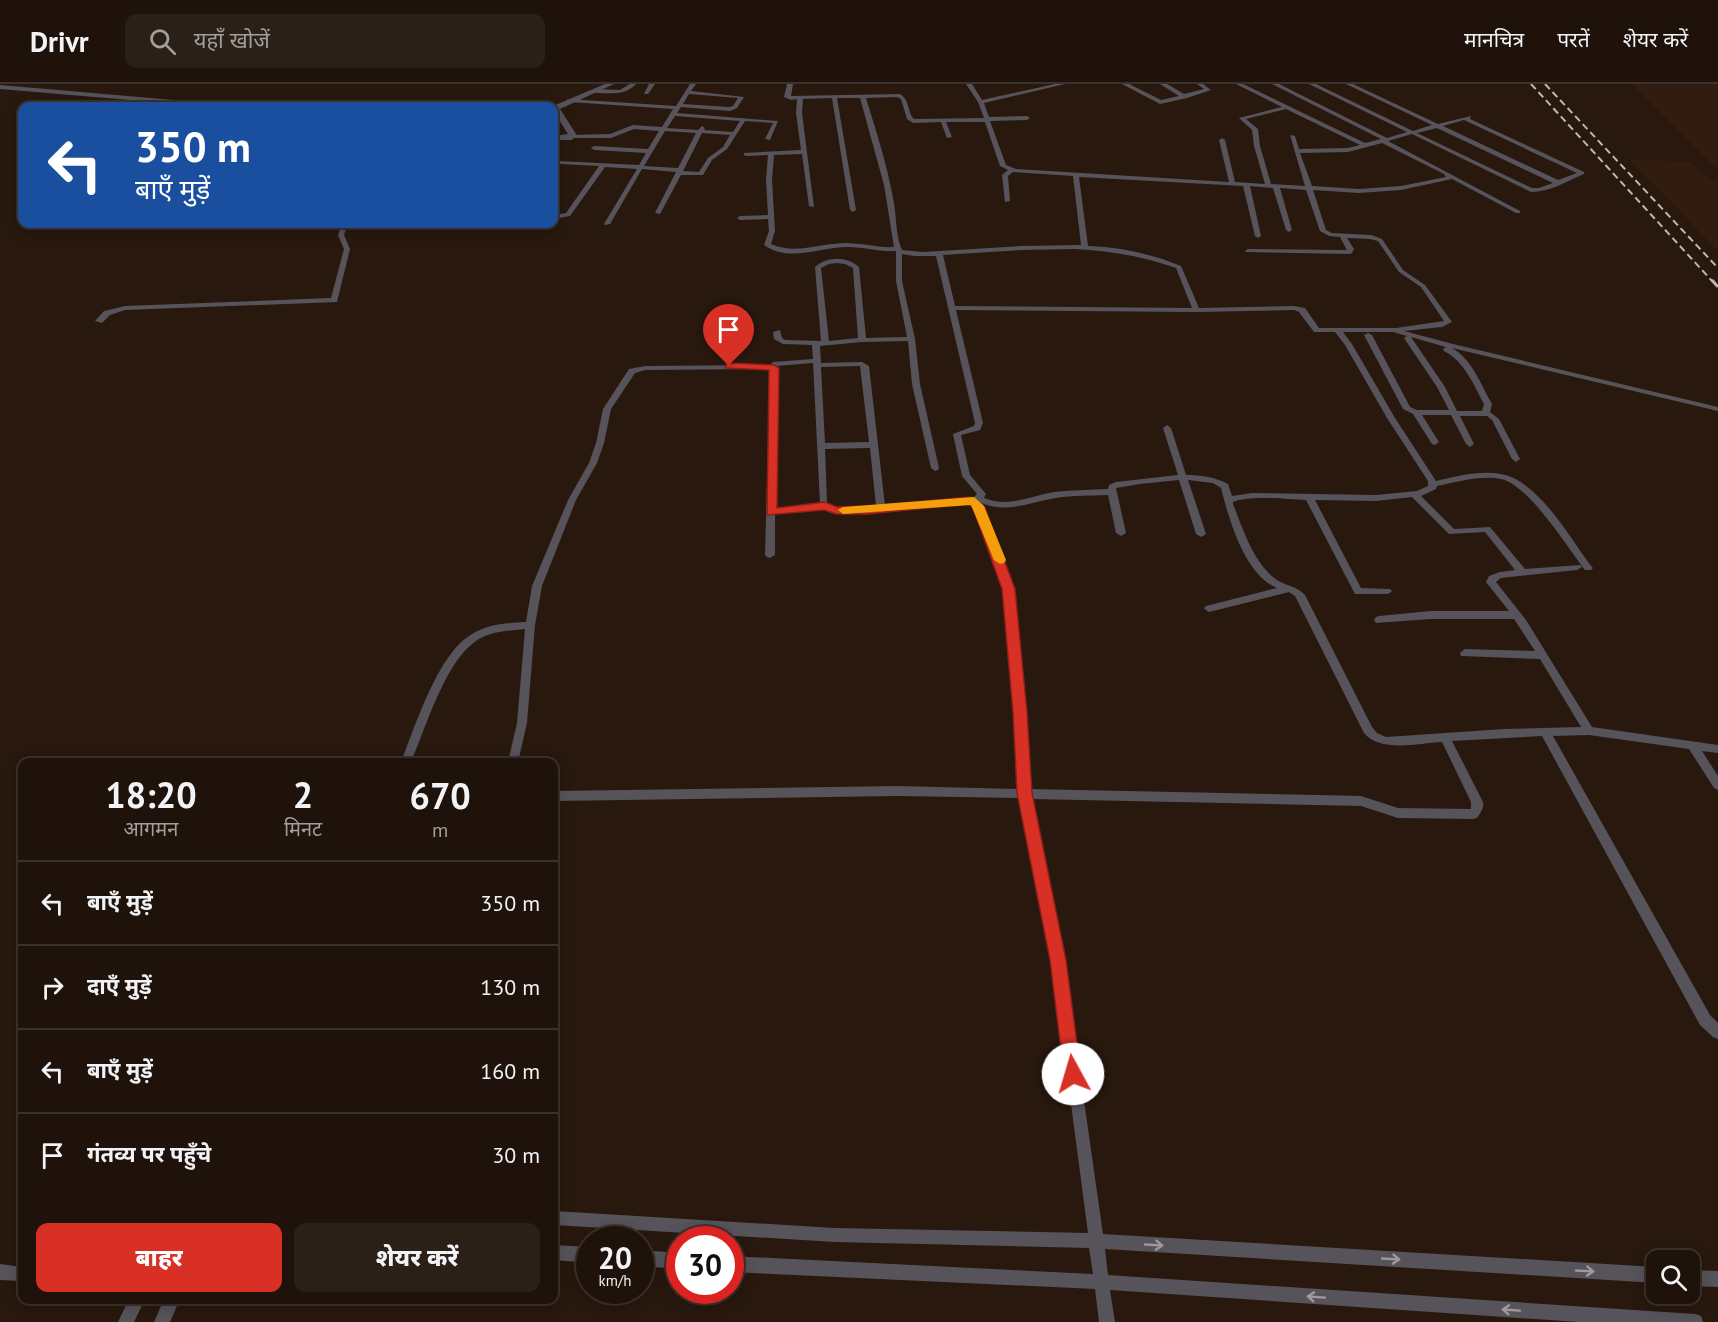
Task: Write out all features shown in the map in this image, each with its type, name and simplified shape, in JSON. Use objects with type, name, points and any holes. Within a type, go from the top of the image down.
[{"type":"street","points":[[558,107],[569,100],[611,84]]},
{"type":"street","points":[[596,91],[621,92],[629,89],[633,84]]},
{"type":"street","points":[[646,93],[652,84]]},
{"type":"street","points":[[608,224],[662,130],[693,84]]},
{"type":"street","points":[[790,84],[787,98],[898,95],[903,98],[910,120],[1027,118]]},
{"type":"street","points":[[969,84],[981,102],[1004,166],[1011,171],[1310,188],[1385,190],[1451,176]]},
{"type":"street","points":[[981,102],[1062,84]]},
{"type":"street","points":[[1125,84],[1159,102],[1208,90],[1200,84]]},
{"type":"street","points":[[1163,84],[1185,97]]},
{"type":"street","points":[[1239,84],[1366,146]]},
{"type":"street","points":[[1276,84],[1518,212]]},
{"type":"street","points":[[1297,152],[1341,152],[1366,146],[1411,132],[1468,117],[1582,173],[1559,183],[1531,190],[1411,132],[1312,84]]},
{"type":"street","points":[[1349,84],[1559,183]]},
{"type":"street","points":[[0,87],[174,102]]},
{"type":"street","points":[[569,100],[676,109],[729,109],[735,107],[741,97],[688,92]]},
{"type":"street","points":[[834,97],[853,210]]},
{"type":"street","points":[[863,97],[883,162],[898,250],[899,281],[911,339],[918,394],[935,468]]},
{"type":"street","points":[[800,98],[799,113],[812,206]]},
{"type":"street","points":[[1288,107],[1242,118],[1255,129],[1259,152],[1289,230]]},
{"type":"street","points":[[676,109],[711,116],[776,122],[768,139]]},
{"type":"street","points":[[558,113],[572,136]]},
{"type":"street","points":[[658,213],[700,132],[711,116]]},
{"type":"street","points":[[560,162],[701,174],[710,159],[725,148],[744,119]]},
{"type":"street","points":[[944,121],[949,137]]},
{"type":"street","points":[[558,138],[615,136],[633,127],[734,134]]},
{"type":"street","points":[[952,308],[1196,310],[1294,308],[1302,310],[1317,330],[1342,331],[1442,326],[1448,322],[1423,286],[1401,271],[1380,240],[1331,235],[1322,230],[1292,136]]},
{"type":"street","points":[[1222,140],[1232,183]]},
{"type":"street","points":[[594,148],[650,152]]},
{"type":"street","points":[[746,154],[805,152]]},
{"type":"street","points":[[771,153],[769,180],[772,234],[766,244],[780,251],[796,252],[846,245],[879,250],[939,253],[1085,247],[1117,250],[1182,269],[1196,310]]},
{"type":"street","points":[[558,216],[568,215],[603,165]]},
{"type":"street","points":[[1007,201],[1005,175],[1011,171]]},
{"type":"street","points":[[1076,174],[1085,247]]},
{"type":"street","points":[[1246,184],[1258,236]]},
{"type":"street","points":[[740,218],[772,218]]},
{"type":"street","points":[[99,321],[107,312],[125,308],[334,300],[347,249],[341,235],[344,228]]},
{"type":"street","points":[[1248,251],[1350,252],[1351,249],[1342,236]]},
{"type":"street","points":[[939,253],[979,423],[977,428],[959,432],[957,437],[964,473],[981,491],[977,500],[1008,589],[1025,793],[1058,960],[1107,1322]]},
{"type":"street","points":[[825,506],[816,363],[821,342],[818,267],[823,263],[832,261],[851,263],[856,267],[862,340]]},
{"type":"street","points":[[1393,330],[1451,346],[1718,409]]},
{"type":"street","points":[[1342,331],[1390,334],[1456,353],[1488,405],[1486,413]]},
{"type":"street","points":[[1342,331],[1391,418],[1433,484]]},
{"type":"street","points":[[777,332],[778,339],[783,342],[911,339]]},
{"type":"street","points":[[1368,334],[1407,409],[1416,412],[1486,413],[1494,419],[1516,459]]},
{"type":"street","points":[[1408,338],[1436,378],[1470,444]]},
{"type":"street","points":[[773,364],[816,363],[865,366],[881,509]]},
{"type":"street","points":[[514,758],[522,723],[530,625],[537,586],[572,500],[593,463],[607,409],[635,369],[766,366],[774,368],[771,555]]},
{"type":"street","points":[[1416,412],[1435,442]]},
{"type":"street","points":[[1167,428],[1202,534]]},
{"type":"street","points":[[821,446],[875,445]]},
{"type":"street","points":[[1433,484],[1476,476],[1507,477],[1527,489],[1582,568],[1500,575],[1492,578],[1491,582],[1544,655],[1589,731]]},
{"type":"street","points":[[1121,533],[1112,492],[1113,486],[1143,480],[1182,479],[1220,482],[1225,486],[1246,544],[1272,582],[1291,588],[1302,597],[1368,730],[1373,736],[1386,741],[1589,731],[1718,749]]},
{"type":"street","points":[[1229,501],[1252,496],[1375,498],[1431,489],[1433,484]]},
{"type":"street","points":[[771,512],[825,506],[836,510],[881,509],[970,500],[1006,507],[1054,495],[1112,492]]},
{"type":"street","points":[[1413,493],[1452,532],[1487,529],[1523,573]]},
{"type":"street","points":[[1308,496],[1358,592],[1387,591]]},
{"type":"street","points":[[1209,608],[1291,588]]},
{"type":"street","points":[[1379,620],[1431,615],[1517,615]]},
{"type":"street","points":[[408,758],[450,660],[462,645],[491,630],[530,625]]},
{"type":"street","points":[[1465,653],[1544,655]]},
{"type":"street","points":[[1545,732],[1705,1020],[1718,1032]]},
{"type":"street","points":[[558,796],[898,791],[1025,793],[1354,800],[1398,813],[1474,814],[1479,807],[1445,737]]},
{"type":"street","points":[[1693,747],[1718,785]]},
{"type":"street","points":[[558,1218],[835,1234],[1096,1241],[1646,1274]]},
{"type":"street","points":[[558,1253],[576,1255]]},
{"type":"street","points":[[744,1265],[1102,1282],[1695,1322]]},
{"type":"street","points":[[0,1272],[18,1274]]},
{"type":"street","points":[[1700,1278],[1718,1279]]},
{"type":"street","points":[[126,1322],[135,1304]]},
{"type":"street","points":[[162,1322],[170,1304]]},
{"type":"shaded area","points":[[1632,84],[1718,84],[1718,167],[1715,167]]},
{"type":"shaded area","points":[[1630,160],[1690,161],[1710,180],[1718,180],[1718,251]]},
{"type":"railway","points":[[1531,84],[1713,282]]},
{"type":"railway","points":[[1545,84],[1718,268]]},
{"type":"railway","points":[[1712,280],[1718,287]]},
{"type":"slow traffic","points":[[843,510],[974,501],[1000,560]]},
{"type":"route","points":[[729,366],[772,366],[774,368],[771,512],[825,506],[836,510],[868,510],[970,500],[978,506],[999,558],[1008,589],[1025,793],[1058,960],[1073,1074]]}]
